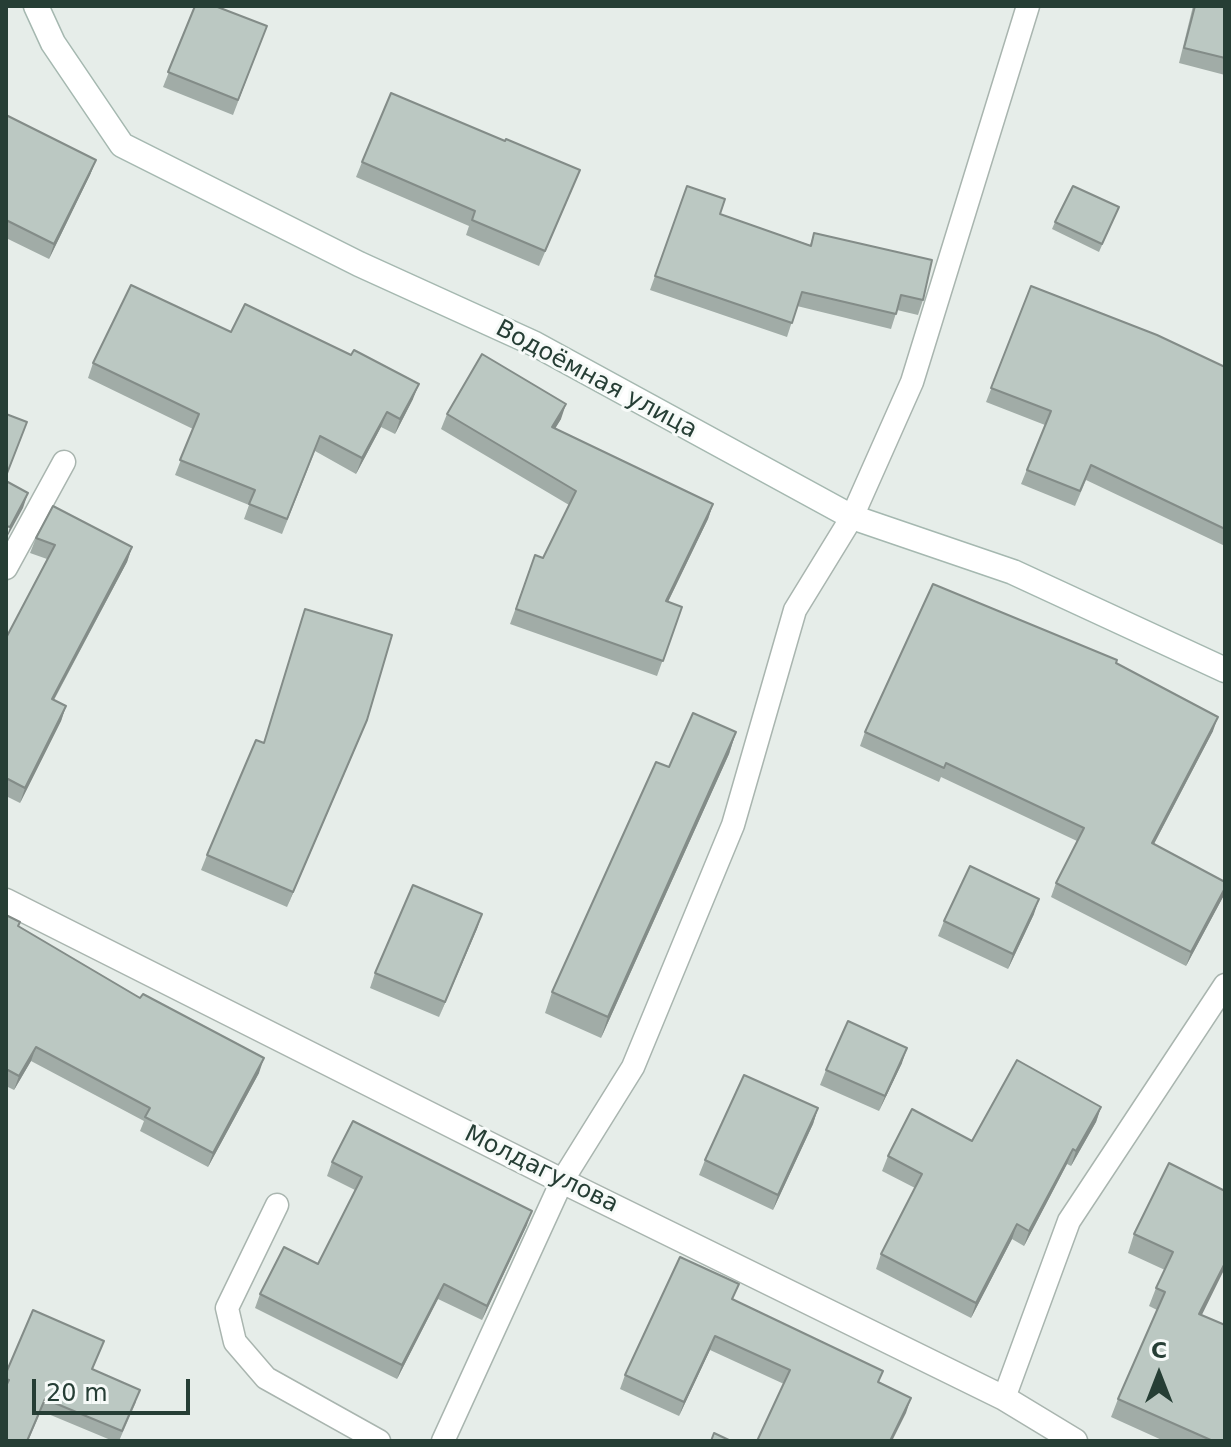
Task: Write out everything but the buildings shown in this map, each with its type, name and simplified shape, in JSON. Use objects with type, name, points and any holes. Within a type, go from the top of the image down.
[{"type":"street","name":"Водоёмная улица","points":[[38,7],[53,43],[122,145],[359,264],[535,344],[852,517],[1013,572],[1225,670]]},
{"type":"street","name":"Молдагулова","points":[[6,901],[562,1181],[1004,1398],[1075,1441]]},
{"type":"lane","points":[[443,1441],[562,1181],[633,1067],[733,825],[795,610],[852,517],[912,382],[1028,6]]},
{"type":"lane","points":[[6,568],[64,462]]},
{"type":"lane","points":[[1004,1398],[1069,1221],[1225,985]]},
{"type":"lane","points":[[277,1205],[227,1308],[235,1342],[266,1378],[379,1441]]}]
